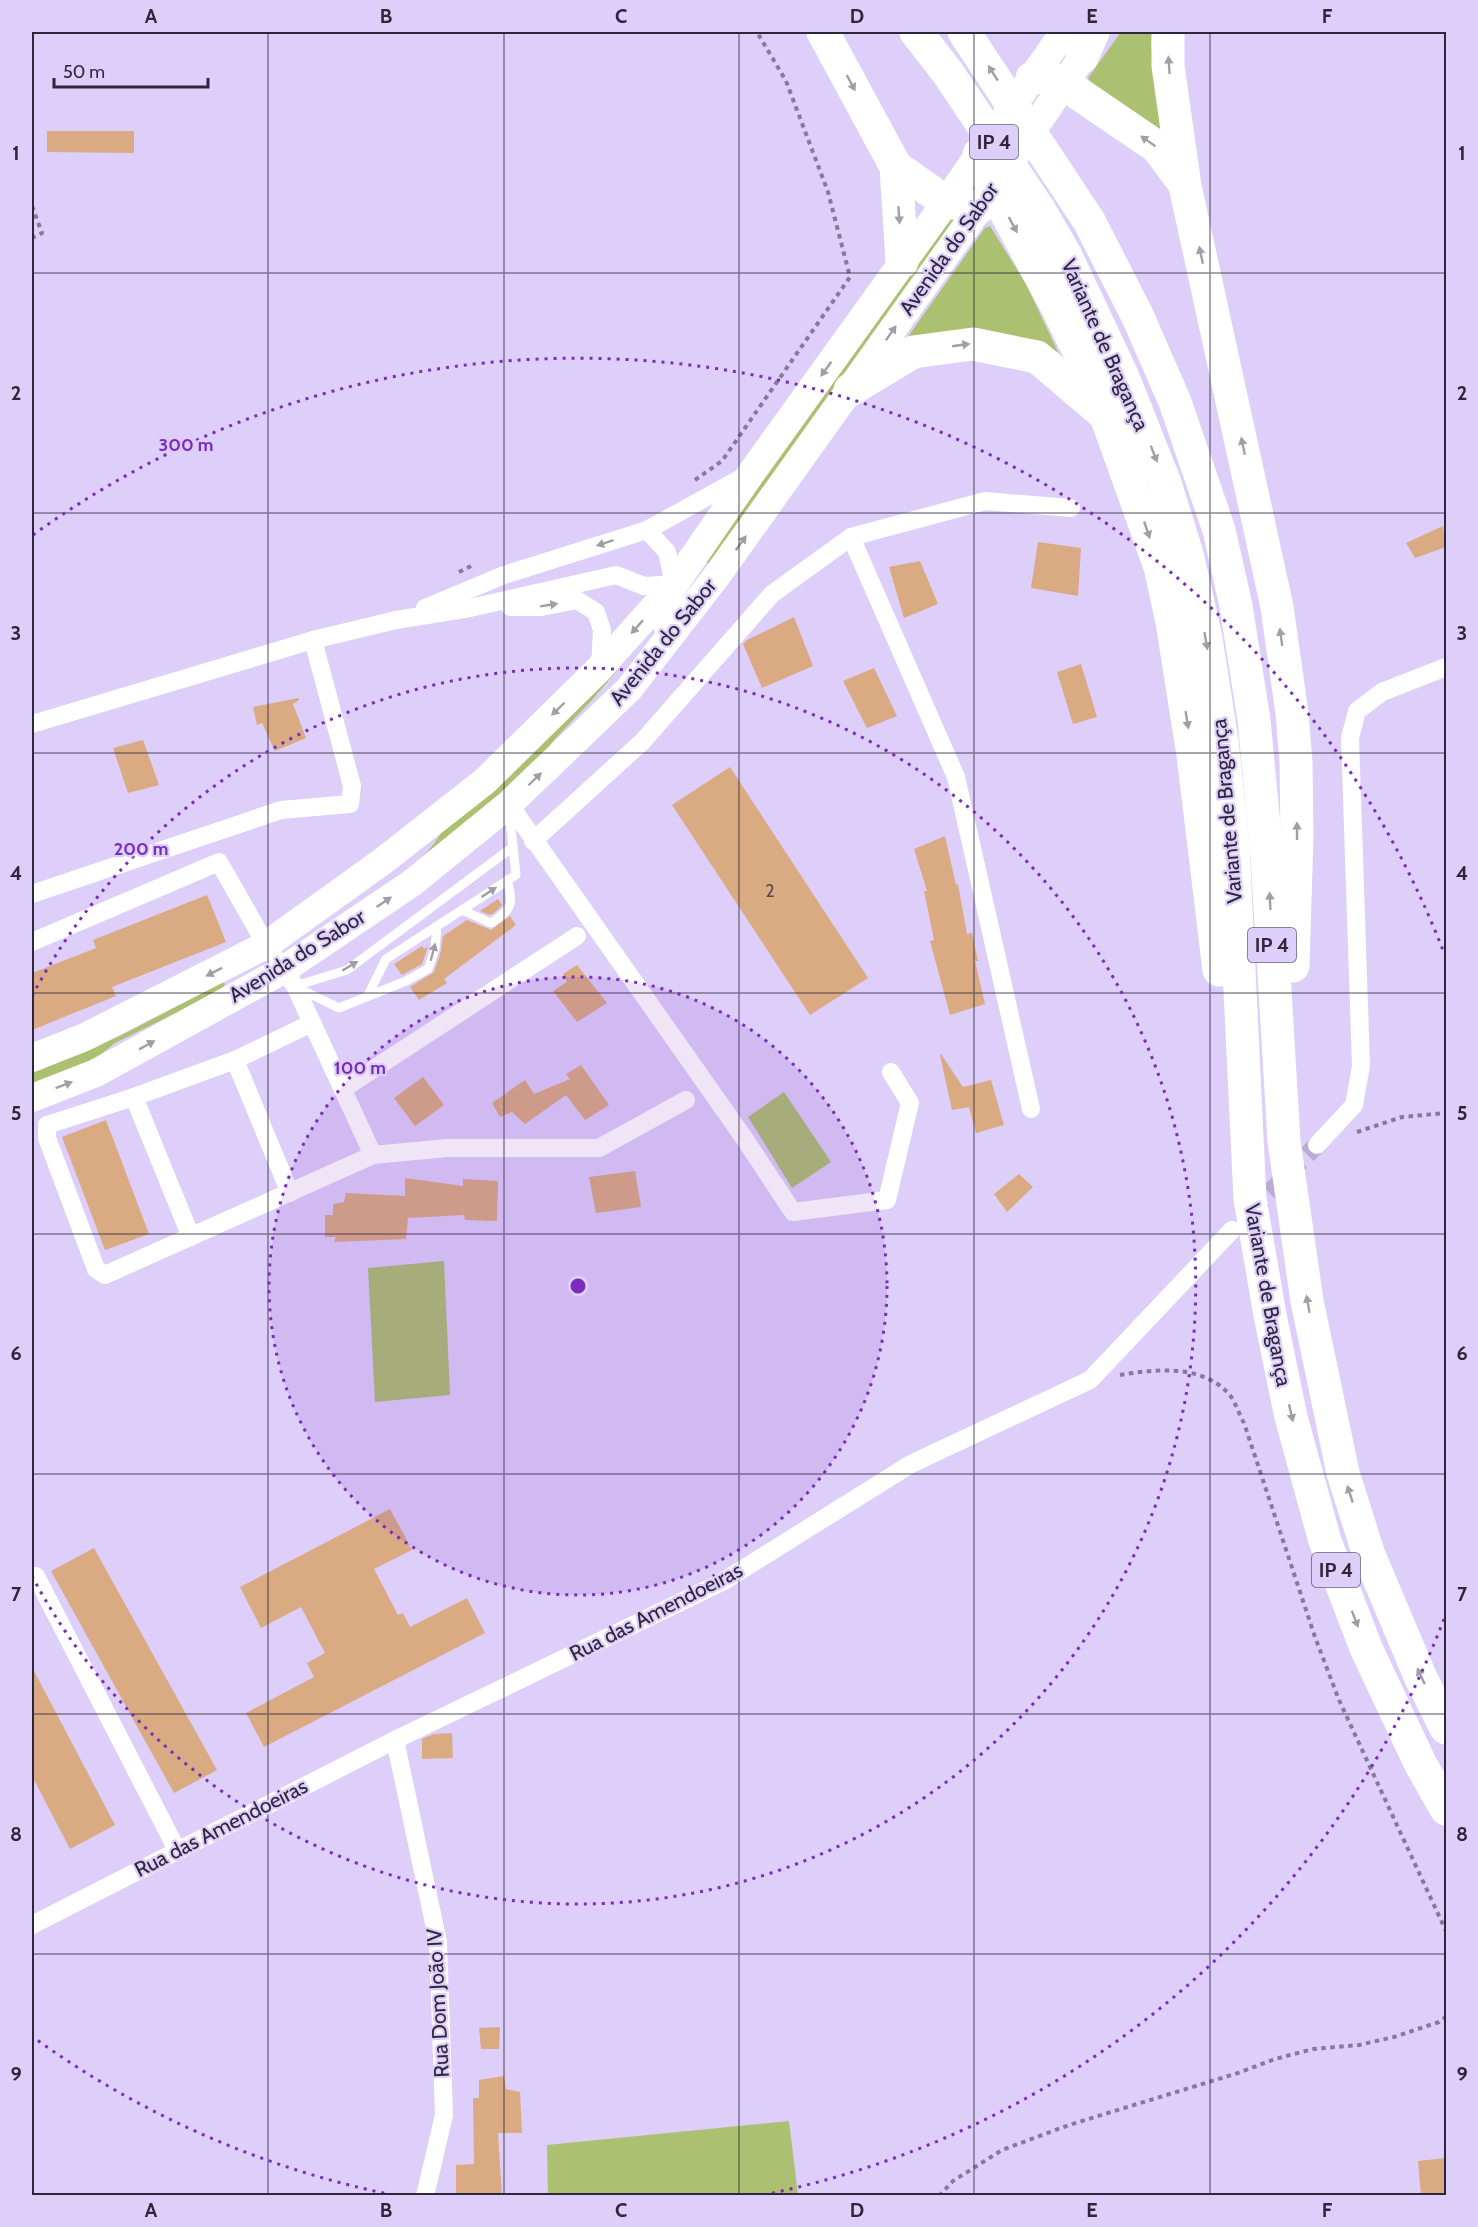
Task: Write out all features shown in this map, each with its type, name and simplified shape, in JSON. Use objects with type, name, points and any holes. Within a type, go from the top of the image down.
[{"type":"highway","points":[[824,32],[896,167],[902,262]]},
{"type":"highway","name":"Variante de Bragança","points":[[916,32],[948,73],[1040,211],[1065,254],[1123,376],[1165,483],[1187,554],[1206,638],[1222,741],[1233,845],[1250,1199],[1262,1275],[1291,1417],[1325,1541],[1366,1648],[1420,1763],[1446,1809]]},
{"type":"highway","points":[[1168,32],[1168,66],[1185,186],[1277,607],[1292,713],[1296,762],[1297,835],[1284,1141]]},
{"type":"highway","name":"Variante de Bragança","points":[[968,36],[1089,221],[1138,317],[1175,402],[1219,530],[1236,606],[1254,720],[1267,856],[1284,1141],[1307,1301],[1343,1473],[1369,1555],[1420,1676],[1446,1728]]},
{"type":"highway","points":[[1032,78],[1048,77],[1076,51],[1157,147],[1185,186]]},
{"type":"highway","points":[[979,154],[986,197],[1060,313],[1085,364],[1160,567],[1172,622],[1193,755],[1231,1089],[1250,1199]]},
{"type":"highway","points":[[896,167],[946,202],[986,197]]},
{"type":"highway","points":[[850,390],[913,352],[973,344],[1037,357],[1106,416]]},
{"type":"main road","name":"Avenida do Sabor","points":[[32,1058],[85,1037],[266,945],[383,861],[484,781],[600,668],[674,585],[1032,78],[1102,32]]},
{"type":"main road","name":"Avenida do Sabor","points":[[32,1098],[96,1073],[289,978],[509,804],[629,689],[716,577],[986,197],[1076,51]]},
{"type":"street","points":[[396,620],[504,575],[647,530],[752,472]]},
{"type":"street","points":[[533,840],[642,742],[772,594],[851,537],[985,501],[1071,508]]},
{"type":"street","points":[[629,689],[640,657],[674,616],[674,585],[667,552],[647,530]]},
{"type":"street","points":[[851,537],[956,777],[1031,1109]]},
{"type":"street","points":[[32,724],[313,640],[396,620],[470,608],[616,575],[644,586],[674,585],[716,577]]},
{"type":"street","points":[[470,608],[541,607],[577,600],[596,612],[603,630],[600,668]]},
{"type":"street","points":[[32,894],[281,810],[350,804],[352,786],[313,640]]},
{"type":"street","points":[[1317,1145],[1354,1105],[1361,1066],[1350,738],[1357,711],[1382,693],[1446,667]]},
{"type":"street","points":[[509,804],[744,1138],[793,1212],[887,1200],[909,1103],[891,1072]]},
{"type":"street","points":[[32,942],[219,862],[266,945],[289,978],[373,1155]]},
{"type":"street","points":[[343,1089],[577,936]]},
{"type":"street","points":[[312,1023],[235,1060],[134,1097],[47,1125],[47,1138],[96,1269],[105,1275],[373,1155],[447,1148],[599,1148],[686,1100]]},
{"type":"street","points":[[235,1060],[290,1192]]},
{"type":"street","points":[[134,1097],[191,1237]]},
{"type":"street","name":"Rua das Amendoeiras","points":[[32,1925],[395,1740],[722,1582],[910,1464],[1090,1380],[1232,1230]]},
{"type":"street","points":[[32,1578],[36,1576],[177,1850]]},
{"type":"street","name":"Rua Dom João IV","points":[[395,1740],[438,1942],[444,2115],[425,2196]]},
{"type":"lane","points":[[368,995],[386,959],[516,874],[509,804]]},
{"type":"lane","points":[[289,978],[347,970],[513,847]]},
{"type":"lane","points":[[462,910],[491,923],[508,912],[512,898],[507,880]]},
{"type":"lane","points":[[289,978],[339,1008],[406,981],[428,969],[435,949],[437,926]]},
{"type":"path","points":[[685,486],[722,461],[850,277],[828,192],[786,81],[757,32]]},
{"type":"path","points":[[32,206],[42,233],[32,238]]},
{"type":"path","points":[[456,575],[464,568],[475,564]]},
{"type":"path","points":[[1317,1145],[1402,1117],[1446,1113]]},
{"type":"path","points":[[1090,1380],[1144,1371],[1173,1369],[1192,1373],[1214,1382],[1229,1394],[1244,1423],[1315,1637],[1339,1700],[1446,1931]]},
{"type":"path","points":[[939,2196],[953,2181],[1002,2150],[1069,2125],[1238,2073],[1275,2059],[1313,2049],[1359,2045],[1394,2037],[1439,2022],[1446,2017]]},
{"type":"green space","points":[[1121,32],[1153,32],[1151,43],[1161,132],[1091,84],[1088,78]]},
{"type":"green space","points":[[944,214],[961,218],[709,564],[701,558]]},
{"type":"green space","points":[[990,226],[1026,284],[1058,352],[1022,339],[907,338],[985,228]]},
{"type":"green space","points":[[660,620],[592,700],[553,741],[534,767],[444,846],[355,907],[414,865],[441,833]]},
{"type":"green space","points":[[223,982],[225,984],[222,990],[115,1043],[91,1062],[32,1087],[32,1073],[120,1036]]},
{"type":"green space","points":[[784,1092],[831,1162],[792,1188],[748,1117]]},
{"type":"green space","points":[[444,1261],[450,1395],[375,1402],[368,1268]]},
{"type":"green space","points":[[789,2121],[798,2195],[548,2195],[547,2145]]},
{"type":"building","points":[[47,131],[134,131],[134,153],[47,152]]},
{"type":"building","points":[[1443,526],[1446,547],[1415,558],[1406,543]]},
{"type":"building","points":[[1038,542],[1081,548],[1078,596],[1031,588]]},
{"type":"building","points":[[920,561],[938,604],[904,618],[889,567]]},
{"type":"building","points":[[794,617],[813,666],[762,688],[743,644]]},
{"type":"building","points":[[1081,664],[1097,717],[1073,724],[1057,672]]},
{"type":"building","points":[[874,668],[897,716],[867,728],[843,681]]},
{"type":"building","points":[[299,698],[293,704],[306,738],[275,751],[262,723],[257,725],[253,707]]},
{"type":"building","points":[[143,740],[159,785],[128,793],[113,748]]},
{"type":"building","points":[[730,767],[868,978],[810,1015],[672,805]]},
{"type":"building","points":[[945,836],[956,885],[958,884],[967,934],[972,933],[978,961],[975,961],[985,1004],[950,1015],[930,941],[934,940],[924,891],[927,891],[914,849]]},
{"type":"building","points":[[207,895],[226,942],[112,987],[116,996],[32,1030],[32,973],[96,948],[93,940]]},
{"type":"building","points":[[498,899],[502,905],[494,913],[490,915],[480,911]]},
{"type":"building","points":[[510,916],[516,925],[444,979],[447,983],[419,1000],[410,987],[434,972],[443,936],[467,920],[491,930]]},
{"type":"building","points":[[422,946],[424,949],[428,946],[422,964],[402,975],[394,964]]},
{"type":"building","points":[[577,965],[607,1003],[577,1022],[553,991],[567,982],[563,974]]},
{"type":"building","points":[[941,1054],[963,1087],[991,1080],[1004,1125],[976,1133],[969,1107],[952,1110]]},
{"type":"building","points":[[581,1065],[609,1105],[585,1120],[566,1095],[525,1124],[512,1112],[500,1117],[492,1103],[525,1080],[534,1094],[570,1079],[566,1074]]},
{"type":"building","points":[[423,1077],[444,1105],[415,1126],[394,1098]]},
{"type":"building","points":[[106,1120],[149,1234],[105,1250],[62,1137]]},
{"type":"building","points":[[635,1171],[641,1207],[596,1213],[589,1177]]},
{"type":"building","points":[[1019,1174],[1033,1187],[1007,1212],[994,1194]]},
{"type":"building","points":[[405,1178],[463,1186],[463,1179],[498,1181],[497,1221],[465,1220],[464,1215],[408,1218],[406,1239],[334,1242],[336,1237],[325,1237],[325,1215],[333,1215],[333,1204],[344,1202],[346,1193],[405,1196]]},
{"type":"building","points":[[390,1509],[412,1550],[374,1569],[398,1615],[403,1613],[410,1627],[467,1598],[485,1633],[264,1747],[246,1713],[314,1677],[307,1663],[325,1653],[301,1607],[261,1628],[240,1587]]},
{"type":"building","points":[[94,1548],[217,1770],[174,1793],[51,1571]]},
{"type":"building","points":[[32,1667],[115,1825],[70,1849],[32,1776]]},
{"type":"building","points":[[452,1733],[453,1758],[422,1759],[422,1739],[434,1734]]},
{"type":"building","points":[[500,2027],[499,2049],[481,2049],[479,2028]]},
{"type":"building","points":[[504,2076],[506,2089],[520,2092],[522,2133],[498,2133],[502,2196],[456,2196],[456,2165],[474,2164],[473,2098],[479,2098],[479,2080]]},
{"type":"building","points":[[1446,2158],[1446,2196],[1421,2196],[1418,2161]]},
{"type":"tunnel","points":[[1250,1212],[1317,1145]]}]
